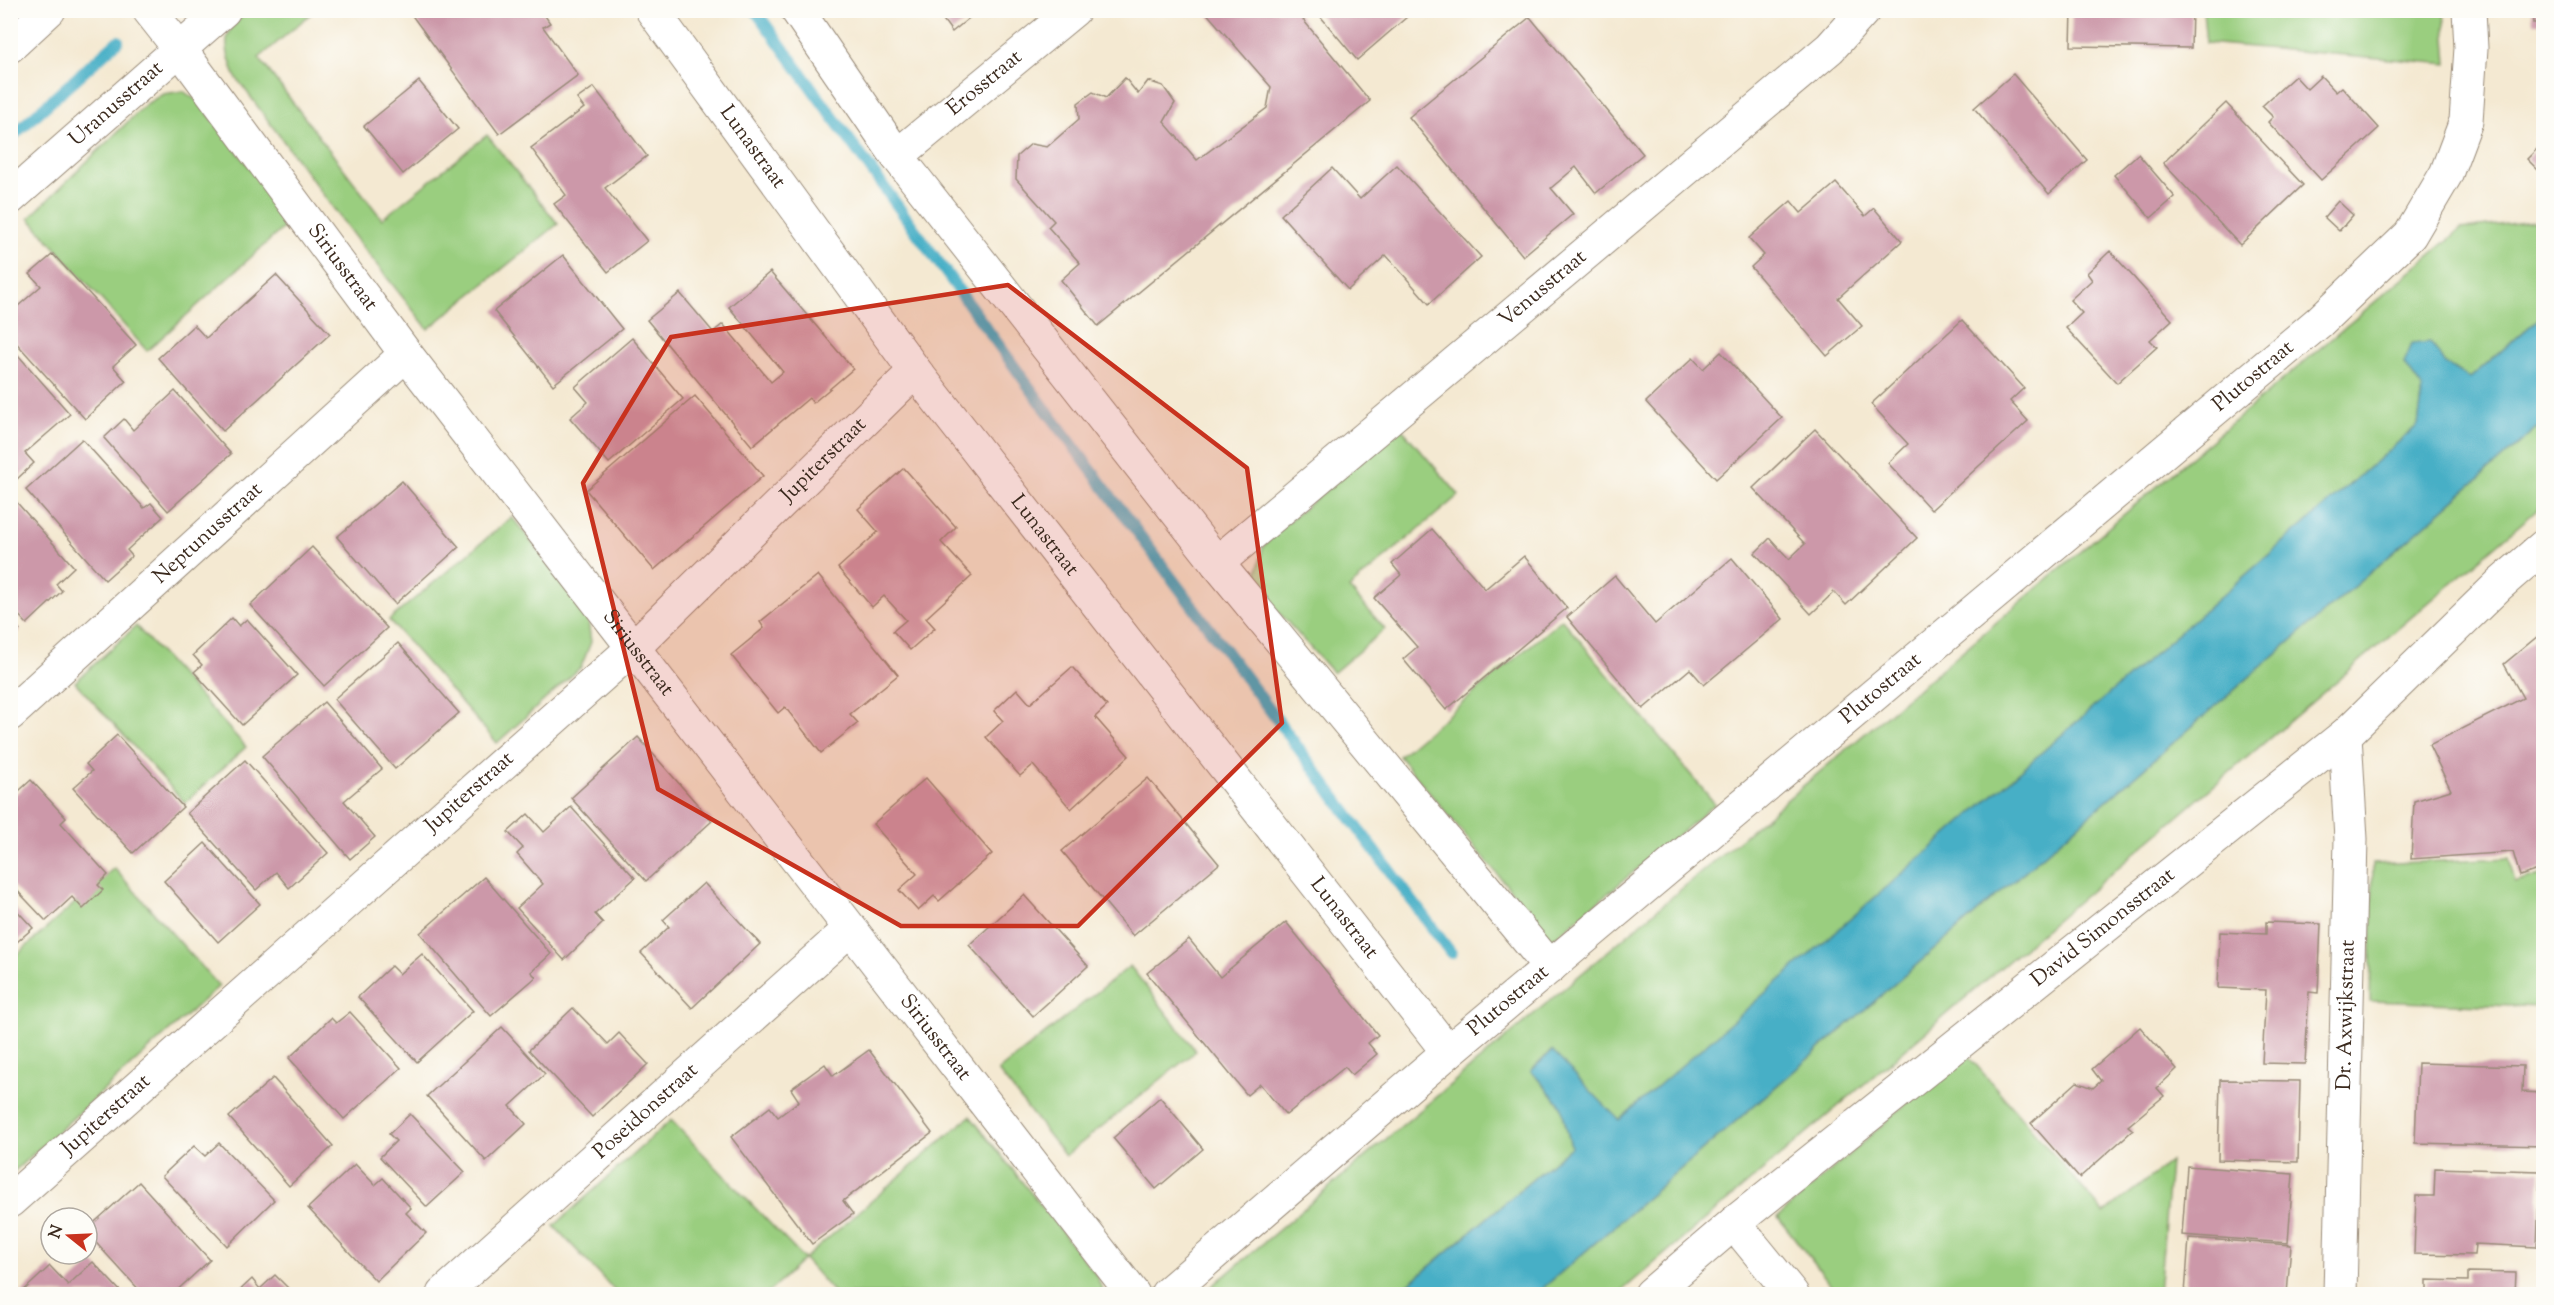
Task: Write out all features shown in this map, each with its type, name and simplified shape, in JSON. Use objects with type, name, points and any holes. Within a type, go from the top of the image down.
[{"type":"street","points":[[10,46],[49,10]]},
{"type":"street","name":"Siriusstraat","points":[[149,10],[406,354],[1133,1294]]},
{"type":"street","name":"Uranusstraat","points":[[10,198],[224,10]]},
{"type":"street","name":"Lunastraat","points":[[652,10],[915,371],[1448,1052]]},
{"type":"street","points":[[797,10],[897,156],[1217,563],[1550,966]]},
{"type":"street","name":"Erosstraat","points":[[897,156],[1074,10]]},
{"type":"street","name":"Venusstraat","points":[[1217,563],[1830,48],[1864,10]]},
{"type":"street","name":"Plutostraat","points":[[1167,1294],[1448,1052],[2319,322],[2410,235],[2445,174],[2466,121],[2471,48],[2469,10]]},
{"type":"street","name":"Neptunusstraat","points":[[10,714],[406,354]]},
{"type":"street","name":"Jupiterstraat","points":[[10,1201],[633,648],[915,371]]},
{"type":"street","name":"David Simonsstraat","points":[[1651,1294],[1734,1223],[2345,735],[2499,585],[2544,546]]},
{"type":"street","name":"Dr. Axwijkstraat","points":[[2340,1294],[2351,838],[2345,735]]},
{"type":"street","name":"Poseidonstraat","points":[[443,1294],[850,929]]},
{"type":"street","points":[[1734,1223],[1792,1294]]},
{"type":"highlighted area","points":[[1008,285],[1247,468],[1282,723],[1078,926],[901,926],[658,789],[583,483],[671,337]]},
{"type":"green space","points":[[248,11],[314,11],[259,58],[382,219],[487,135],[558,224],[428,329],[357,240],[235,76],[228,56],[227,40],[233,26]]},
{"type":"green space","points":[[2203,11],[2444,11],[2448,64],[2206,43]]},
{"type":"green space","points":[[183,91],[199,102],[291,221],[147,351],[29,218],[146,104],[163,94]]},
{"type":"green space","points":[[2543,220],[2543,315],[2470,378],[2446,364],[2430,342],[2405,363],[2423,389],[2418,425],[1619,1121],[1551,1051],[1531,1071],[1561,1105],[1571,1147],[1397,1294],[1203,1294],[2461,229]]},
{"type":"green space","points":[[2543,423],[2543,505],[1618,1294],[1536,1294]]},
{"type":"green space","points":[[1401,428],[1459,495],[1349,588],[1385,629],[1333,673],[1266,598],[1257,572],[1263,547],[1283,526]]},
{"type":"green space","points":[[512,517],[587,613],[591,642],[581,667],[497,743],[389,620]]},
{"type":"green space","points":[[1562,619],[1715,804],[1552,940],[1399,756]]},
{"type":"green space","points":[[136,626],[246,747],[185,803],[75,682]]},
{"type":"green space","points":[[2509,858],[2515,883],[2543,874],[2543,1007],[2370,1001],[2373,864]]},
{"type":"green space","points":[[114,868],[219,986],[11,1174],[10,961]]},
{"type":"green space","points":[[1130,966],[1196,1051],[1065,1156],[998,1071]]},
{"type":"green space","points":[[1965,1052],[2104,1213],[2170,1162],[2159,1294],[1838,1294],[1778,1217]]},
{"type":"green space","points":[[970,1116],[1096,1275],[1104,1294],[835,1294],[804,1259]]},
{"type":"green space","points":[[671,1120],[804,1259],[767,1294],[618,1294],[554,1226]]},
{"type":"water","points":[[2543,315],[2543,423],[1536,1294],[1397,1294],[1571,1147],[1561,1105],[1531,1071],[1552,1051],[1619,1120],[2418,425],[2423,389],[2404,363],[2412,344],[2430,342],[2446,364],[2470,378]]},
{"type":"building","points":[[408,10],[541,10],[550,23],[543,27],[578,75],[499,134]]},
{"type":"building","points":[[936,10],[979,10],[952,32]]},
{"type":"building","points":[[1204,10],[1295,10],[1370,101],[1098,326],[1061,280],[1080,263],[1048,227],[1054,221],[1016,179],[1017,156],[1031,144],[1047,147],[1079,119],[1078,103],[1093,92],[1106,98],[1125,78],[1138,94],[1148,81],[1163,86],[1175,103],[1164,122],[1197,160],[1267,108],[1271,87]]},
{"type":"building","points":[[1315,10],[1415,10],[1357,60]]},
{"type":"building","points":[[2072,10],[2192,10],[2191,48],[2071,46]]},
{"type":"building","points":[[2532,10],[2544,10],[2544,23],[2533,23]]},
{"type":"building","points":[[1530,17],[1643,154],[1596,193],[1576,167],[1551,188],[1573,214],[1523,256],[1409,117]]},
{"type":"building","points":[[2013,74],[2087,160],[2049,194],[1974,108]]},
{"type":"building","points":[[2295,76],[2307,89],[2321,76],[2336,92],[2342,87],[2379,128],[2321,180],[2268,122],[2273,117],[2262,106]]},
{"type":"building","points":[[419,81],[458,129],[403,174],[364,126]]},
{"type":"building","points":[[594,87],[647,156],[605,188],[647,241],[608,272],[554,204],[566,195],[531,148],[584,108],[577,99]]},
{"type":"building","points":[[2226,103],[2303,185],[2240,245],[2163,163]]},
{"type":"building","points":[[2544,142],[2544,176],[2527,159]]},
{"type":"building","points":[[2138,154],[2175,197],[2151,218],[2114,175]]},
{"type":"building","points":[[1397,165],[1481,257],[1429,304],[1386,255],[1348,290],[1281,215],[1332,168],[1360,199]]},
{"type":"building","points":[[1836,183],[1865,216],[1874,208],[1902,241],[1838,298],[1862,326],[1827,356],[1751,267],[1764,255],[1749,238],[1791,201],[1801,213]]},
{"type":"building","points":[[2338,201],[2353,215],[2339,231],[2324,217]]},
{"type":"building","points":[[2110,251],[2172,320],[2150,340],[2157,347],[2117,383],[2066,328],[2082,313],[2070,300],[2092,280],[2087,273]]},
{"type":"building","points":[[53,254],[136,345],[113,366],[126,381],[85,419],[10,336],[10,313],[41,286],[30,274]]},
{"type":"building","points":[[563,255],[622,329],[553,385],[494,311]]},
{"type":"building","points":[[770,272],[853,369],[813,403],[809,398],[752,446],[647,320],[680,293],[713,332],[723,324],[771,382],[783,372],[729,307]]},
{"type":"building","points":[[276,275],[330,334],[223,431],[158,358],[194,325],[206,338]]},
{"type":"building","points":[[1962,320],[2024,388],[2010,401],[2028,421],[1931,510],[1888,463],[1908,444],[1871,404]]},
{"type":"building","points":[[632,338],[683,399],[609,463],[570,418],[588,402],[575,387]]},
{"type":"building","points":[[10,346],[70,414],[25,453],[34,463],[16,480],[10,475]]},
{"type":"building","points":[[1721,352],[1782,418],[1716,479],[1646,402],[1693,358],[1703,369]]},
{"type":"building","points":[[175,391],[231,454],[168,511],[104,438],[124,419],[133,430]]},
{"type":"building","points":[[695,396],[763,476],[654,570],[586,490]]},
{"type":"building","points":[[1815,429],[1917,538],[1846,605],[1834,592],[1811,614],[1755,553],[1770,538],[1789,559],[1805,544],[1753,488]]},
{"type":"building","points":[[82,439],[144,508],[151,503],[163,517],[127,550],[132,556],[105,580],[26,490]]},
{"type":"building","points":[[904,468],[956,527],[941,542],[972,576],[926,618],[935,628],[910,650],[893,631],[906,620],[884,596],[872,607],[838,568],[878,532],[858,509]]},
{"type":"building","points":[[402,481],[459,547],[395,604],[337,537]]},
{"type":"building","points":[[12,497],[74,567],[56,584],[62,591],[27,624],[10,606]]},
{"type":"building","points":[[1432,529],[1485,589],[1524,556],[1567,608],[1446,710],[1403,659],[1417,647],[1374,598],[1401,575],[1392,564]]},
{"type":"building","points":[[312,547],[387,628],[324,686],[250,605]]},
{"type":"building","points":[[1732,558],[1783,619],[1704,685],[1690,669],[1643,709],[1567,617],[1615,576],[1655,624]]},
{"type":"building","points":[[818,575],[898,675],[850,714],[858,723],[821,753],[785,707],[778,713],[731,655],[764,628],[760,622]]},
{"type":"building","points":[[232,618],[239,626],[247,619],[297,675],[242,725],[194,672],[202,665],[193,655]]},
{"type":"building","points":[[10,619],[20,630],[10,639]]},
{"type":"building","points":[[2544,631],[2544,868],[2520,876],[2513,852],[2411,859],[2414,801],[2451,790],[2429,745],[2523,698],[2504,664]]},
{"type":"building","points":[[398,643],[459,713],[395,769],[334,699]]},
{"type":"building","points":[[1072,667],[1107,706],[1095,717],[1129,756],[1071,809],[1033,765],[1020,776],[986,737],[1003,721],[994,711],[1017,689],[1030,704]]},
{"type":"building","points":[[324,702],[382,769],[344,801],[375,837],[350,859],[262,756]]},
{"type":"building","points":[[117,735],[183,807],[133,853],[73,788],[92,771],[86,764]]},
{"type":"building","points":[[638,737],[712,821],[646,881],[571,798]]},
{"type":"building","points":[[245,760],[328,853],[289,888],[276,872],[256,890],[187,813]]},
{"type":"building","points":[[926,778],[992,854],[939,901],[934,896],[918,911],[899,890],[917,874],[873,824]]},
{"type":"building","points":[[1148,778],[1219,864],[1133,936],[1062,851]]},
{"type":"building","points":[[31,780],[66,818],[61,823],[108,875],[98,885],[103,890],[83,909],[72,897],[46,921],[10,883],[10,799]]},
{"type":"building","points":[[571,807],[635,878],[595,914],[603,923],[564,960],[517,908],[543,884],[517,854],[523,848],[508,832],[528,814],[544,832]]},
{"type":"building","points":[[205,843],[260,904],[218,942],[164,881]]},
{"type":"building","points":[[484,877],[551,954],[531,972],[536,977],[491,1016],[420,933]]},
{"type":"building","points":[[704,883],[760,944],[692,1008],[641,953],[669,927],[663,920]]},
{"type":"building","points":[[1024,895],[1088,966],[1033,1016],[969,945]]},
{"type":"building","points":[[10,903],[33,928],[10,948]]},
{"type":"building","points":[[1286,922],[1378,1035],[1368,1043],[1377,1054],[1352,1075],[1345,1067],[1286,1115],[1260,1084],[1247,1095],[1147,973],[1189,939],[1220,977]]},
{"type":"building","points":[[2266,922],[2321,924],[2318,993],[2309,992],[2305,1064],[2262,1063],[2266,990],[2218,988],[2220,932],[2266,934]]},
{"type":"building","points":[[422,954],[473,1011],[417,1062],[358,997],[391,966],[399,974]]},
{"type":"building","points":[[573,1008],[608,1044],[619,1033],[648,1064],[592,1117],[529,1050]]},
{"type":"building","points":[[350,1012],[401,1068],[344,1119],[289,1058],[331,1018],[336,1023]]},
{"type":"building","points":[[502,1027],[545,1074],[510,1106],[526,1124],[486,1161],[427,1096]]},
{"type":"building","points":[[2140,1027],[2177,1069],[2157,1088],[2164,1096],[2128,1126],[2133,1130],[2079,1178],[2031,1123],[2077,1082],[2093,1088],[2101,1081],[2092,1069]]},
{"type":"building","points":[[869,1050],[932,1133],[843,1201],[853,1214],[812,1244],[731,1137],[770,1107],[778,1117],[799,1101],[791,1089],[825,1064],[833,1076]]},
{"type":"building","points":[[2418,1063],[2523,1066],[2522,1092],[2544,1093],[2544,1146],[2415,1143]]},
{"type":"building","points":[[273,1078],[333,1146],[289,1186],[229,1117]]},
{"type":"building","points":[[2220,1080],[2300,1081],[2298,1162],[2218,1160]]},
{"type":"building","points":[[1160,1097],[1203,1149],[1156,1189],[1113,1138]]},
{"type":"building","points":[[410,1114],[465,1172],[427,1207],[380,1157],[396,1141],[389,1134]]},
{"type":"building","points":[[219,1143],[274,1200],[227,1246],[162,1176],[194,1146],[205,1156]]},
{"type":"building","points":[[355,1164],[375,1185],[383,1178],[411,1208],[406,1213],[426,1233],[376,1281],[308,1208]]},
{"type":"building","points":[[2187,1166],[2293,1174],[2288,1243],[2182,1235]]},
{"type":"building","points":[[2435,1168],[2540,1171],[2537,1247],[2475,1244],[2474,1255],[2414,1254],[2416,1196],[2434,1196]]},
{"type":"building","points":[[139,1182],[210,1260],[173,1294],[143,1294],[99,1246],[99,1218]]},
{"type":"building","points":[[2189,1238],[2291,1245],[2287,1294],[2185,1294]]},
{"type":"building","points":[[50,1266],[68,1285],[89,1266],[97,1266],[123,1294],[21,1293]]},
{"type":"building","points":[[2468,1272],[2516,1273],[2515,1294],[2427,1294],[2427,1280],[2468,1281]]},
{"type":"building","points":[[275,1275],[294,1294],[236,1294],[252,1279],[260,1289]]},
{"type":"waterway","points":[[755,10],[1027,384],[1451,953]]},
{"type":"waterway","points":[[10,138],[118,41]]}]
